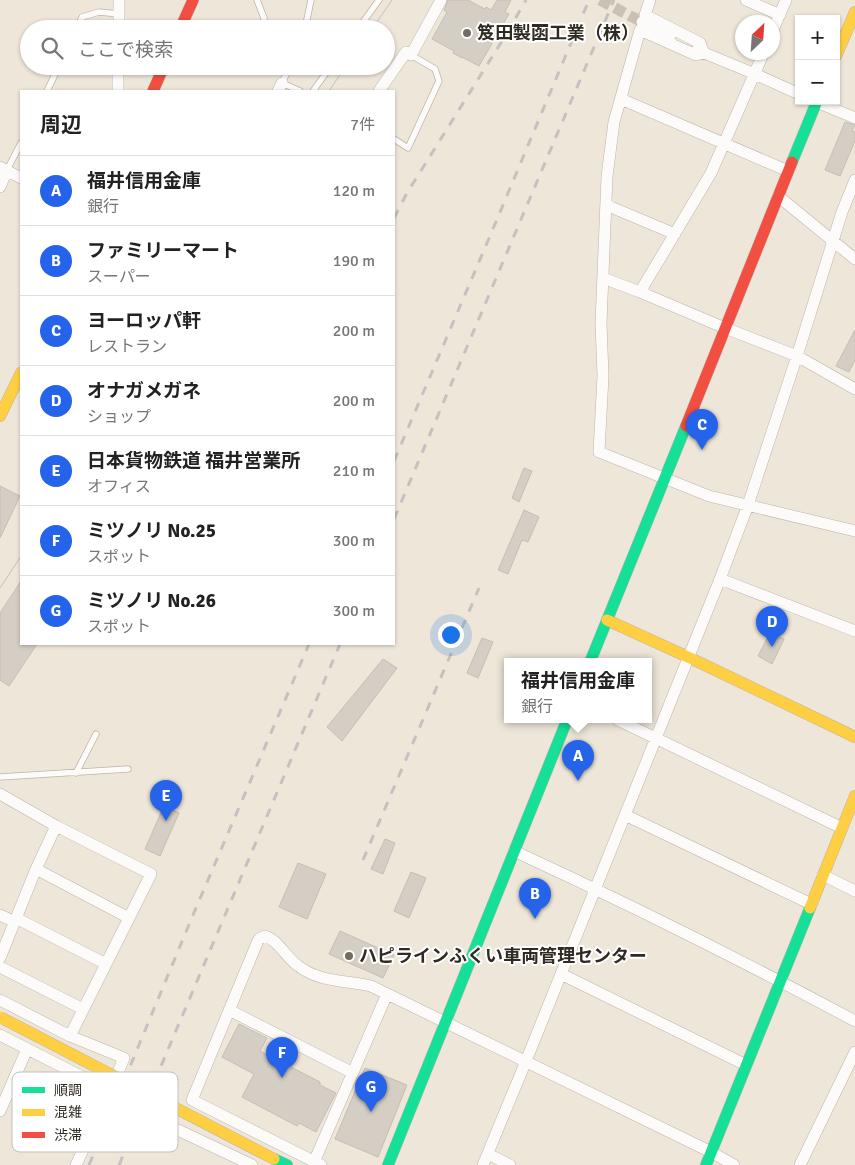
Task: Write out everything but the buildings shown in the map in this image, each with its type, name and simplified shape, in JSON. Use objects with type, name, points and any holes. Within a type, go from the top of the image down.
[{"type":"street","points":[[119,0],[119,20]]},
{"type":"street","points":[[184,20],[193,0]]},
{"type":"street","points":[[395,68],[406,52],[411,54],[441,0]]},
{"type":"street","points":[[650,0],[646,15],[700,43],[704,52]]},
{"type":"street","points":[[746,0],[780,15],[786,0]]},
{"type":"street","points":[[840,47],[855,12]]},
{"type":"street","points":[[642,22],[795,92]]},
{"type":"street","points":[[704,52],[696,55],[640,30],[621,99],[613,131],[607,176],[601,323],[603,376],[599,452],[709,496],[855,531]]},
{"type":"street","points":[[640,292],[711,173],[761,60]]},
{"type":"street","points":[[118,75],[118,90]]},
{"type":"street","points":[[152,90],[160,75]]},
{"type":"street","points":[[380,90],[390,75]]},
{"type":"street","points":[[621,99],[788,171]]},
{"type":"street","points":[[592,658],[815,105]]},
{"type":"street","points":[[823,105],[855,118]]},
{"type":"street","points":[[0,187],[4,169],[20,177]]},
{"type":"street","points":[[483,1165],[720,580],[748,505],[842,212],[855,180]]},
{"type":"street","points":[[778,196],[855,259]]},
{"type":"street","points":[[606,205],[675,234]]},
{"type":"street","points":[[603,278],[797,356],[855,388]]},
{"type":"street","points":[[0,416],[20,375]]},
{"type":"street","points":[[720,580],[855,631]]},
{"type":"street","points":[[607,620],[855,737]]},
{"type":"street","points":[[388,1165],[566,723]]},
{"type":"street","points":[[624,723],[842,828]]},
{"type":"street","points":[[0,794],[56,826],[151,874],[70,1036]]},
{"type":"street","points":[[706,1165],[855,796]]},
{"type":"street","points":[[625,815],[811,904]]},
{"type":"street","points":[[0,958],[36,869],[56,826]]},
{"type":"street","points":[[514,851],[596,888],[855,1021]]},
{"type":"street","points":[[36,869],[130,918]]},
{"type":"street","points":[[823,875],[855,891]]},
{"type":"street","points":[[0,915],[15,920],[106,964]]},
{"type":"street","points":[[387,994],[317,1163],[192,1100],[259,940],[266,936],[272,939],[297,965],[317,977],[372,986],[734,1165]]},
{"type":"street","points":[[0,967],[83,1009]]},
{"type":"street","points":[[561,974],[746,1066]]},
{"type":"street","points":[[0,1000],[70,1036],[124,1058],[118,1072]]},
{"type":"street","points":[[229,1010],[353,1073]]},
{"type":"street","points":[[0,1017],[107,1072]]},
{"type":"street","points":[[0,1035],[74,1072]]},
{"type":"street","points":[[17,1072],[27,1048]]},
{"type":"street","points":[[800,1165],[855,1052]]},
{"type":"street","points":[[0,1112],[12,1084]]},
{"type":"street","points":[[178,1109],[287,1165]]},
{"type":"street","points":[[178,1130],[252,1165]]},
{"type":"street","points":[[76,1165],[82,1152]]},
{"type":"street","points":[[488,1154],[510,1165]]},
{"type":"lane","points":[[257,0],[264,20]]},
{"type":"lane","points":[[307,20],[310,0]]},
{"type":"lane","points":[[365,20],[379,0]]},
{"type":"lane","points":[[80,20],[82,16],[99,12],[119,14]]},
{"type":"lane","points":[[395,140],[408,148],[439,81],[435,69],[411,54]]},
{"type":"lane","points":[[48,90],[55,75]]},
{"type":"lane","points":[[286,75],[280,87],[295,90]]},
{"type":"lane","points":[[314,90],[325,75]]},
{"type":"lane","points":[[4,169],[20,145]]},
{"type":"lane","points":[[76,773],[96,734]]},
{"type":"lane","points":[[0,777],[128,769]]},
{"type":"tunnel","points":[[600,0],[642,22]]},
{"type":"tram line","points":[[378,20],[392,0]]},
{"type":"tram line","points":[[330,90],[340,75]]},
{"type":"tram line","points":[[0,588],[20,558]]},
{"type":"railway","points":[[395,216],[407,193],[526,0]]},
{"type":"railway","points":[[395,459],[589,0]]},
{"type":"railway","points":[[395,517],[614,0]]},
{"type":"railway","points":[[363,860],[479,588]]},
{"type":"railway","points":[[128,1072],[309,645]]},
{"type":"railway","points":[[158,1072],[340,645]]},
{"type":"railway","points":[[89,1165],[94,1152]]},
{"type":"railway","points":[[119,1165],[125,1152]]},
{"type":"traffic: fast","points":[[792,162],[815,105]]},
{"type":"traffic: fast","points":[[592,658],[686,426]]},
{"type":"traffic: fast","points":[[388,1165],[566,723]]},
{"type":"traffic: fast","points":[[706,1165],[810,908]]},
{"type":"traffic: fast","points":[[274,1159],[287,1165]]},
{"type":"traffic: slow","points":[[840,47],[855,12]]},
{"type":"traffic: slow","points":[[0,416],[20,375]]},
{"type":"traffic: slow","points":[[607,620],[855,737]]},
{"type":"traffic: slow","points":[[810,908],[855,796]]},
{"type":"traffic: slow","points":[[0,1017],[106,1072]]},
{"type":"traffic: slow","points":[[178,1109],[274,1159]]},
{"type":"traffic: jam","points":[[184,20],[193,0]]},
{"type":"traffic: jam","points":[[153,90],[160,75]]},
{"type":"traffic: jam","points":[[686,426],[792,162]]},
{"type":"place","name":"笈田製函工業（株）","points":[[467,33]]},
{"type":"place","name":"ヨーロッパ軒","points":[[702,450]]},
{"type":"place","name":"オナガメガネ","points":[[772,647]]},
{"type":"place","name":"福井信用金庫","points":[[578,781]]},
{"type":"place","name":"日本貨物鉄道 福井営業所","points":[[166,821]]},
{"type":"place","name":"ファミリーマート","points":[[535,919]]},
{"type":"place","name":"ハピラインふくい車両管理センター","points":[[349,956]]},
{"type":"place","name":"ミツノリ No.25","points":[[282,1078]]},
{"type":"place","name":"ミツノリ No.26","points":[[371,1112]]}]
